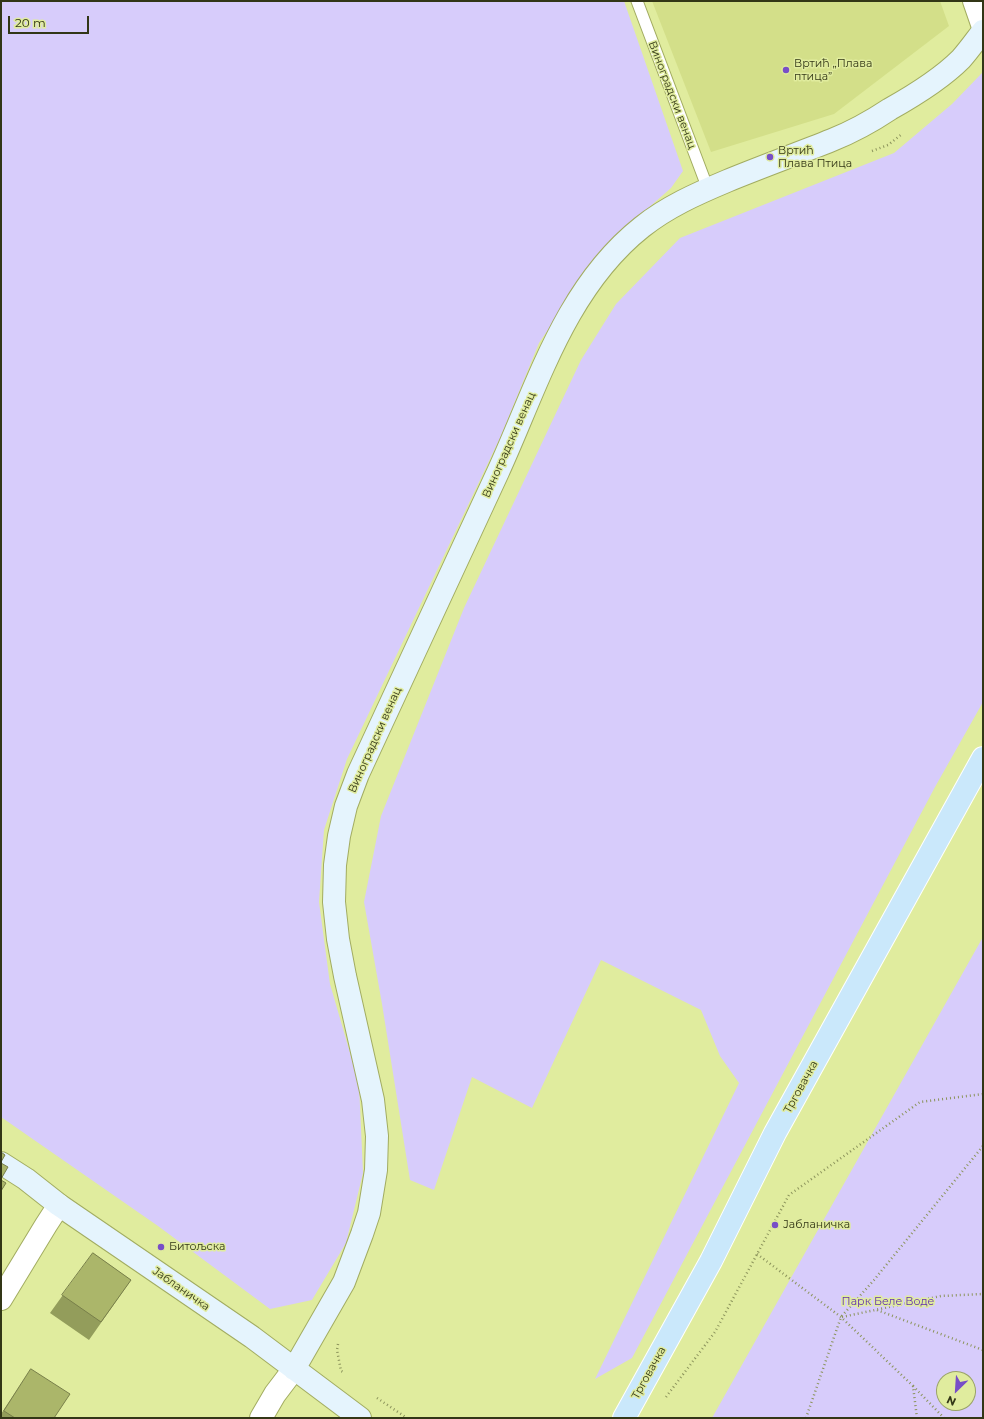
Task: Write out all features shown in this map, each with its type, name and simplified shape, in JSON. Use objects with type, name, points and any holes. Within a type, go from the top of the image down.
[{"type":"main road","name":"Трговачка","points":[[624,1418],[711,1261],[775,1134],[983,758]]},
{"type":"street","points":[[974,1],[983,27]]},
{"type":"street","name":"Виноградски венац","points":[[294,1369],[336,1296],[346,1275],[369,1212],[376,1170],[377,1136],[374,1100],[345,976],[338,939],[334,902],[335,865],[339,836],[346,806],[358,774],[506,454],[552,349],[578,299],[608,260],[641,228],[683,200],[780,159],[834,139],[873,120],[912,96],[949,70],[962,57],[983,31]]},
{"type":"street","name":"Јабланичка","points":[[1,1163],[26,1179],[59,1205],[252,1338],[360,1418]]},
{"type":"street","points":[[1,1299],[59,1205]]},
{"type":"street","points":[[261,1418],[275,1394],[294,1369]]},
{"type":"lane","name":"Виноградски венац","points":[[637,1],[708,189]]},
{"type":"path","points":[[867,153],[888,145],[905,131]]},
{"type":"path","points":[[665,1398],[715,1332],[789,1195],[920,1102],[983,1094]]},
{"type":"path","points":[[806,1418],[841,1317],[874,1280],[983,1146]]},
{"type":"path","points":[[757,1254],[841,1317],[944,1418]]},
{"type":"path","points":[[841,1317],[941,1296],[983,1294]]},
{"type":"path","points":[[877,1310],[983,1350]]},
{"type":"path","points":[[338,1343],[341,1371],[345,1375]]},
{"type":"path","points":[[913,1386],[918,1418]]},
{"type":"path","points":[[375,1396],[407,1418]]},
{"type":"shaded area","name":"Вртић „Плава птица”","points":[[652,1],[940,1],[949,26],[834,114],[711,152]]},
{"type":"green space","points":[[1,1],[624,1],[683,171],[671,188],[604,247],[539,343],[500,438],[347,759],[324,830],[319,902],[330,984],[359,1084],[363,1173],[346,1243],[312,1300],[270,1309],[158,1226],[1,1117]]},
{"type":"green space","points":[[983,72],[983,702],[935,787],[632,1358],[595,1379],[739,1083],[720,1056],[701,1010],[601,960],[532,1108],[472,1077],[434,1190],[410,1180],[364,902],[381,816],[464,608],[581,360],[616,304],[680,238],[894,153],[952,104]]},
{"type":"green space","name":"Парк Беле Воде","points":[[983,937],[983,1418],[712,1418]]},
{"type":"building","points":[[1,1152],[5,1155],[1,1162]]},
{"type":"building","points":[[1,1163],[8,1167],[1,1179]]},
{"type":"building","points":[[1,1180],[6,1183],[1,1191]]},
{"type":"building","points":[[93,1253],[131,1280],[101,1322],[62,1295]]},
{"type":"building","points":[[31,1369],[70,1394],[54,1418],[15,1418],[4,1411]]},
{"type":"place","name":"Вртић „Плава птица”","points":[[786,70]]},
{"type":"place","name":"Вртић Плава Птица","points":[[770,157]]},
{"type":"place","name":"Јабланичка","points":[[775,1225]]},
{"type":"place","name":"Битољска","points":[[161,1247]]}]
